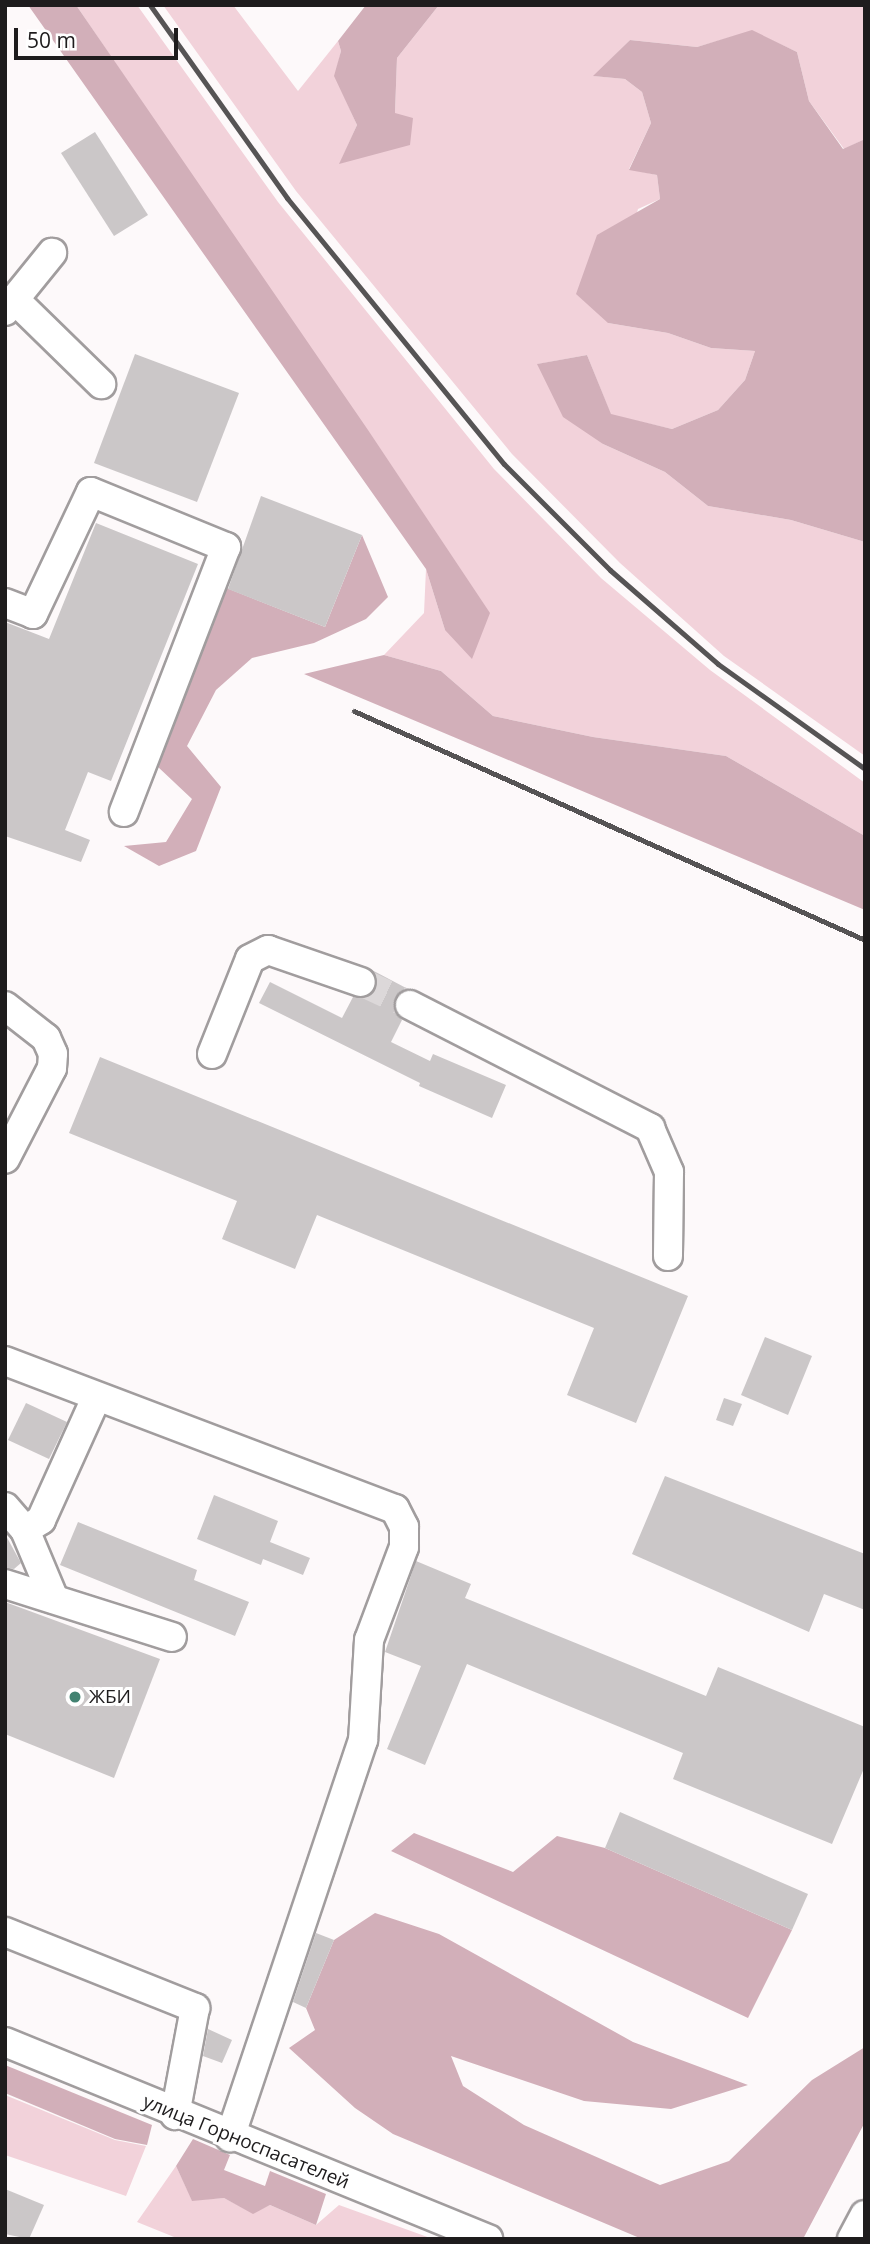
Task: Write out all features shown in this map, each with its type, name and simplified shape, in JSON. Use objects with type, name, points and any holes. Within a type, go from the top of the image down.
[{"type":"street","points":[[52,253],[10,305],[101,384]]},
{"type":"street","points":[[5,603],[33,614],[91,492],[226,547],[124,812]]},
{"type":"street","points":[[212,1054],[250,959],[259,954],[268,950],[361,982]]},
{"type":"street","points":[[410,1005],[650,1128],[669,1172],[667,1256]]},
{"type":"street","points":[[5,1006],[46,1038],[53,1054],[52,1068],[5,1159]]},
{"type":"street","points":[[5,1361],[96,1398],[395,1509],[404,1527],[404,1547],[369,1640],[363,1741],[230,2137]]},
{"type":"street","points":[[25,1530],[41,1520],[96,1398]]},
{"type":"street","points":[[5,1507],[25,1530],[54,1599]]},
{"type":"street","points":[[5,1584],[172,1637]]},
{"type":"street","points":[[5,1932],[195,2008],[175,2115]]},
{"type":"street","name":"улица Горноспасателей","points":[[5,2042],[175,2115],[488,2239]]},
{"type":"street","points":[[852,2239],[865,2215]]},
{"type":"shaded area","points":[[28,5],[76,5],[368,430],[490,613],[472,659],[445,630],[426,569]]},
{"type":"shaded area","points":[[76,5],[137,5],[278,202],[494,469],[601,578],[710,670],[865,783],[865,836],[726,756],[593,737],[493,716],[441,671],[384,655],[424,613],[426,569],[445,630],[489,613]]},
{"type":"shaded area","points":[[163,5],[233,5],[298,91],[338,41],[341,51],[335,76],[357,125],[340,163],[395,113],[397,58],[439,5],[865,5],[865,139],[844,149],[809,101],[797,52],[752,31],[697,47],[630,40],[594,76],[625,79],[642,92],[651,123],[629,169],[657,175],[660,199],[638,209],[608,323],[668,333],[711,348],[755,351],[745,380],[718,410],[672,429],[611,415],[587,355],[538,364],[603,444],[665,472],[708,506],[791,520],[865,542],[865,756],[724,656],[620,563],[512,454],[296,191]]},
{"type":"shaded area","points":[[366,5],[439,5],[397,58],[395,113],[413,118],[410,145],[339,164],[357,125],[334,76],[341,51],[338,41]]},
{"type":"shaded area","points":[[752,30],[797,52],[809,101],[843,149],[865,139],[865,542],[791,520],[708,506],[665,472],[603,444],[563,417],[537,364],[587,355],[611,414],[672,429],[718,410],[745,380],[755,351],[711,348],[668,333],[608,323],[576,294],[597,235],[660,199],[657,175],[629,170],[651,123],[642,92],[625,79],[593,76],[630,40],[697,47]]},
{"type":"shaded area","points":[[362,535],[388,597],[366,619],[314,643],[252,658],[216,690],[187,746],[221,787],[196,851],[159,866],[124,846],[166,842],[192,799],[157,766],[224,587],[325,627]]},
{"type":"shaded area","points":[[384,655],[441,671],[493,716],[593,737],[726,756],[865,836],[865,910],[304,674]]},
{"type":"shaded area","points":[[414,1833],[513,1872],[557,1836],[605,1848],[792,1930],[748,2018],[391,1851]]},
{"type":"shaded area","points":[[375,1913],[439,1934],[633,2042],[748,2085],[671,2109],[584,2101],[451,2056],[463,2086],[524,2125],[660,2185],[729,2161],[812,2080],[865,2047],[865,2122],[803,2239],[642,2239],[393,2134],[355,2108],[289,2048],[315,2030],[306,2008],[334,1940]]},
{"type":"shaded area","points":[[5,2065],[152,2125],[147,2145],[115,2139],[5,2093]]},
{"type":"shaded area","points":[[5,2095],[115,2140],[146,2146],[126,2196],[5,2155]]},
{"type":"shaded area","points":[[193,2139],[230,2155],[224,2170],[265,2186],[270,2171],[326,2194],[316,2225],[270,2205],[253,2214],[224,2198],[192,2201],[176,2166]]},
{"type":"shaded area","points":[[176,2166],[192,2200],[224,2198],[253,2213],[270,2205],[316,2225],[339,2205],[433,2239],[179,2239],[137,2222]]},
{"type":"building","points":[[95,132],[148,215],[114,236],[61,153]]},
{"type":"building","points":[[135,354],[239,393],[197,502],[94,463]]},
{"type":"building","points":[[261,496],[362,535],[325,627],[228,589]]},
{"type":"building","points":[[96,523],[198,564],[111,781],[88,772],[65,830],[90,840],[81,862],[5,836],[5,622],[49,639]]},
{"type":"building","points":[[370,969],[408,989],[395,998],[396,1013],[402,1020],[391,1042],[430,1061],[433,1054],[506,1085],[492,1118],[419,1086],[420,1083],[259,1003],[270,982],[342,1018],[353,997],[365,998],[376,988],[377,978]]},
{"type":"building","points":[[100,1057],[688,1296],[636,1423],[567,1395],[594,1328],[317,1215],[295,1269],[222,1239],[237,1201],[69,1133]]},
{"type":"building","points":[[765,1337],[812,1356],[788,1415],[741,1395]]},
{"type":"building","points":[[724,1398],[742,1404],[733,1426],[716,1420]]},
{"type":"building","points":[[26,1403],[67,1422],[49,1459],[8,1440]]},
{"type":"building","points":[[665,1476],[865,1554],[865,1610],[824,1594],[809,1632],[632,1554]]},
{"type":"building","points":[[214,1495],[278,1521],[270,1542],[310,1558],[303,1575],[263,1559],[261,1565],[197,1539]]},
{"type":"building","points":[[78,1522],[197,1570],[194,1580],[249,1602],[235,1636],[60,1565]]},
{"type":"building","points":[[5,1534],[21,1563],[14,1569],[5,1568]]},
{"type":"building","points":[[416,1561],[471,1584],[465,1598],[706,1696],[718,1667],[865,1727],[865,1766],[832,1844],[673,1779],[683,1753],[467,1664],[425,1765],[387,1749],[421,1666],[385,1652]]},
{"type":"building","name":"ЖБИ","points":[[5,1602],[160,1659],[114,1778],[5,1734]]},
{"type":"building","points":[[620,1812],[808,1894],[792,1930],[605,1848]]},
{"type":"building","points":[[316,1933],[334,1940],[306,2008],[293,2002]]},
{"type":"building","points":[[208,2029],[232,2040],[222,2063],[203,2056]]},
{"type":"building","points":[[5,2189],[44,2205],[29,2239],[5,2234]]},
{"type":"tunnel","points":[[361,982],[410,1005]]},
{"type":"railway","points":[[150,5],[287,198],[504,464],[610,570],[718,664],[865,769]]},
{"type":"railway","points":[[354,711],[865,940]]},
{"type":"place","name":"ЖБИ","points":[[75,1697]]}]
